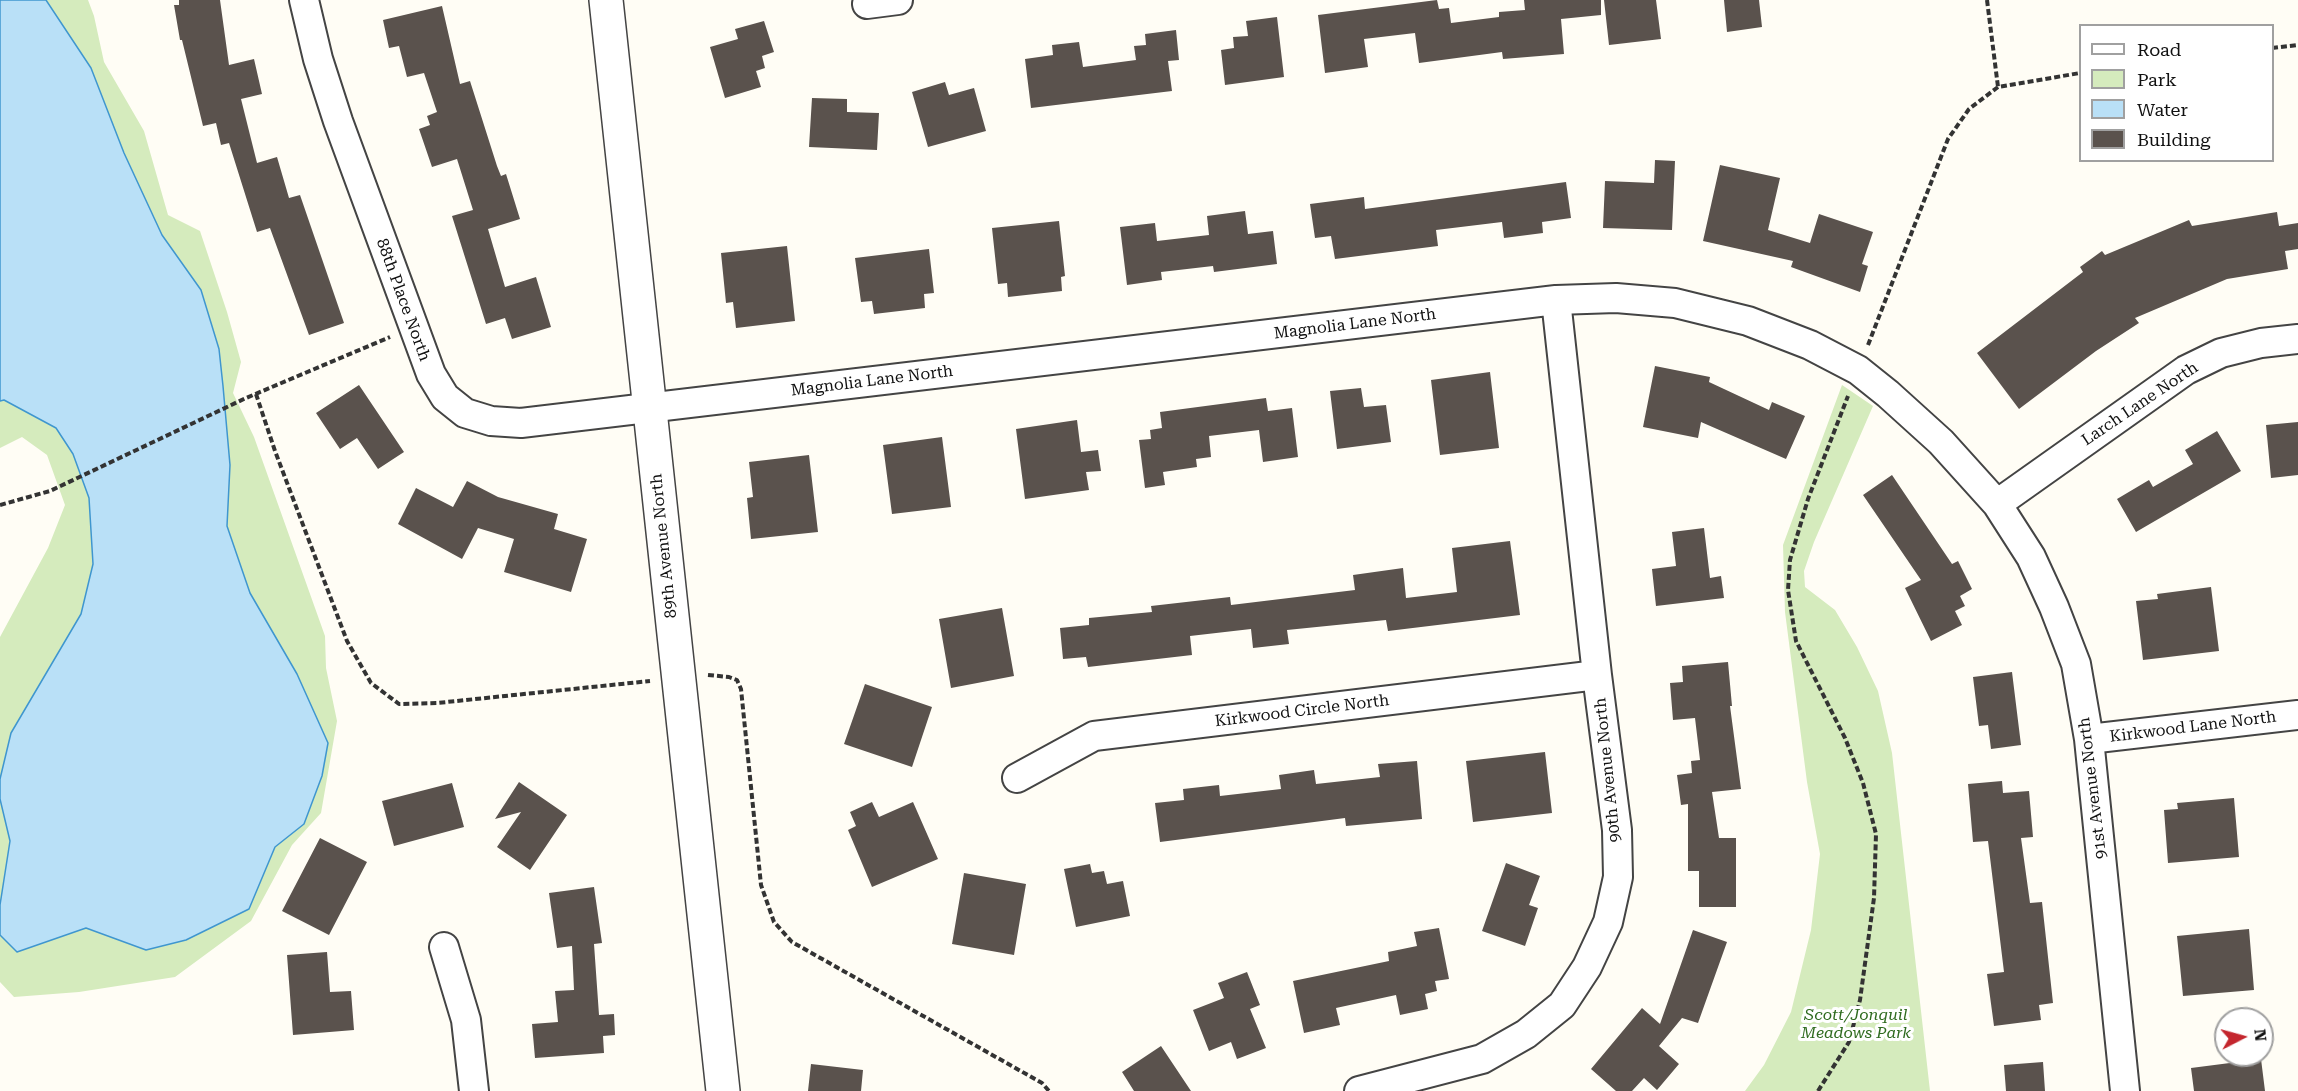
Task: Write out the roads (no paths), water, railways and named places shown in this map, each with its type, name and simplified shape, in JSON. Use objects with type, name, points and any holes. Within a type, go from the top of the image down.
[{"type":"street","name":"88th Place North","points":[[304,0],[318,59],[338,121],[431,374],[445,397],[465,413],[491,421],[520,423],[648,407]]},
{"type":"street","name":"89th Avenue North","points":[[606,0],[723,1091]]},
{"type":"street","points":[[867,4],[898,0]]},
{"type":"street","name":"Magnolia Lane North","points":[[648,407],[1556,300],[1616,298],[1675,303],[1748,321],[1810,345],[1858,370],[1941,442],[1997,504]]},
{"type":"street","name":"90th Avenue North","points":[[1359,1091],[1482,1059],[1526,1034],[1562,1005],[1587,967],[1608,922],[1618,877],[1617,830],[1597,675],[1556,300]]},
{"type":"street","name":"Larch Lane North","points":[[1997,504],[2186,370],[2221,352],[2261,343],[2298,339]]},
{"type":"street","name":"91st Avenue North","points":[[1997,504],[2031,557],[2054,607],[2076,664],[2089,739],[2125,1091]]},
{"type":"street","name":"Kirkwood Circle North","points":[[1017,778],[1094,736],[1597,675]]},
{"type":"street","name":"Kirkwood Lane North","points":[[2089,739],[2298,715]]},
{"type":"street","points":[[444,947],[466,1020],[474,1091]]},
{"type":"water","points":[[0,0],[46,0],[91,68],[124,153],[162,235],[201,290],[219,349],[230,465],[227,526],[250,593],[297,674],[328,743],[322,776],[304,824],[275,847],[249,909],[186,940],[146,950],[86,928],[17,952],[0,935],[0,905],[10,841],[0,799],[0,779],[11,733],[81,614],[93,564],[89,498],[73,454],[56,428],[4,400],[0,401]]},
{"type":"park label","name":"Scott/Jonquil Meadows Park","points":[[1856,1024]]}]
